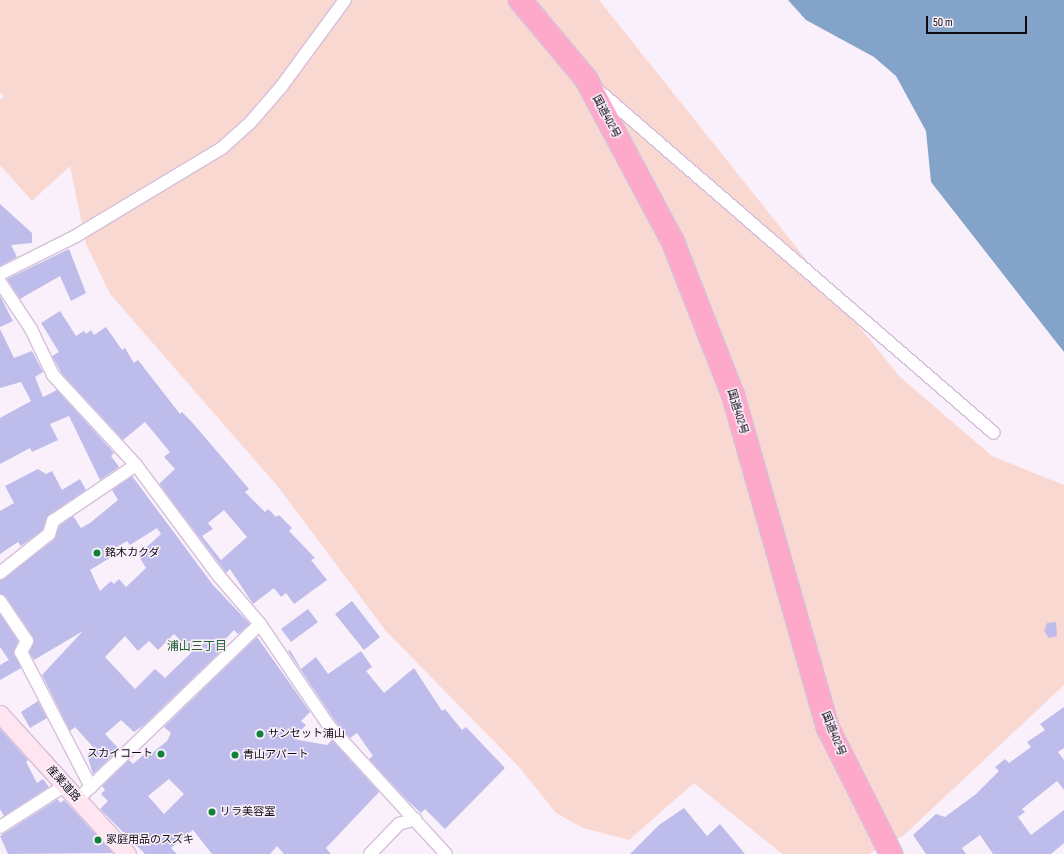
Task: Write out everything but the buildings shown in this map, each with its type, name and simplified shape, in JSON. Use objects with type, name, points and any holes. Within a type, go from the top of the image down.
[{"type":"highway","name":"国道402号","points":[[520,0],[586,79],[672,242],[724,373],[828,728],[891,854]]},
{"type":"street","points":[[0,274],[74,237],[222,148],[249,124],[281,87],[345,0]]},
{"type":"street","points":[[586,79],[672,158],[994,433]]},
{"type":"street","points":[[0,282],[31,329],[53,375],[136,465],[218,575],[260,624],[329,726],[446,854]]},
{"type":"street","points":[[0,573],[49,534],[53,521],[136,465]]},
{"type":"street","points":[[0,601],[27,641],[21,652],[91,787]]},
{"type":"street","points":[[77,800],[260,624]]},
{"type":"street","name":"産業道路","points":[[0,714],[127,854]]},
{"type":"street","points":[[0,827],[64,786]]},
{"type":"street","points":[[370,854],[399,824],[415,819]]},
{"type":"shaded area","points":[[0,0],[599,0],[899,376],[992,456],[1064,485],[1064,685],[903,836],[869,854],[782,854],[694,783],[629,840],[583,828],[556,813],[519,767],[385,630],[279,488],[110,294],[86,244],[70,166],[32,201],[0,165],[0,100],[4,97],[0,92]]},
{"type":"water","points":[[788,0],[1064,0],[1064,352],[931,182],[926,131],[896,76],[874,57],[806,20]]},
{"type":"place","name":"銘木カクダ","points":[[97,553]]},
{"type":"place","name":"サンセット浦山","points":[[260,734]]},
{"type":"place","name":"スカイコート","points":[[161,754]]},
{"type":"place","name":"青山アパート","points":[[235,755]]},
{"type":"place","name":"リラ美容室","points":[[212,812]]},
{"type":"place","name":"家庭用品のスズキ","points":[[98,840]]},
{"type":"district","name":"浦山三丁目","points":[[197,647]]}]
